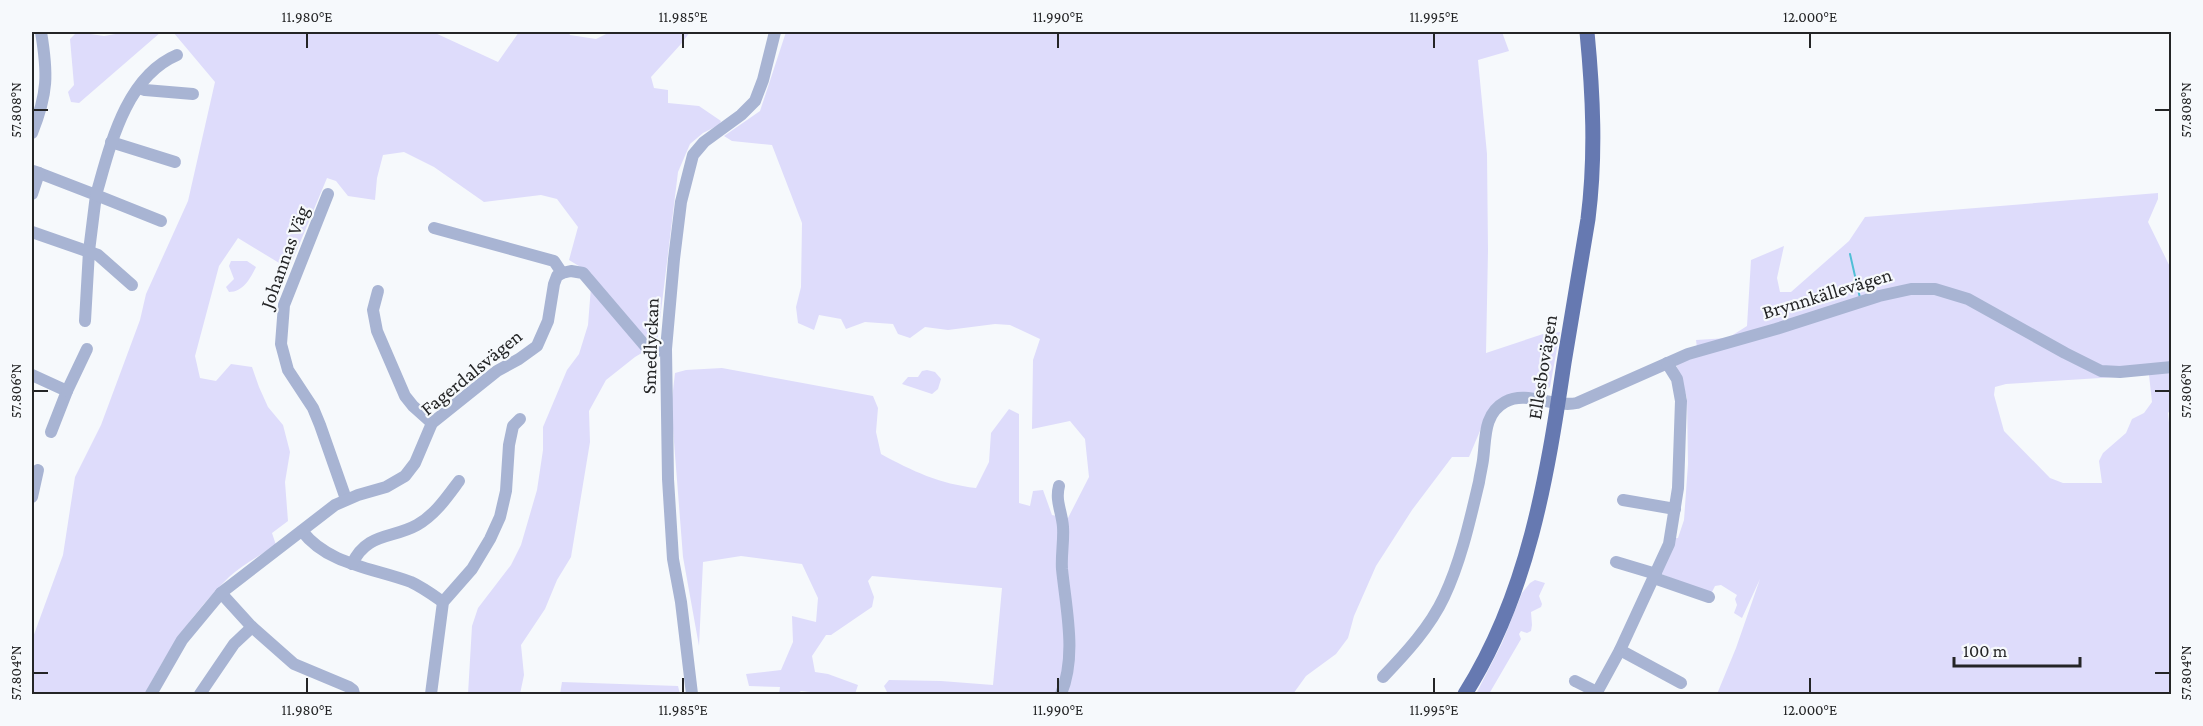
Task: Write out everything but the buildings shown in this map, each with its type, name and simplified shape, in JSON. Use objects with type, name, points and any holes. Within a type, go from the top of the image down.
[{"type":"main road","name":"Ellesbovägen","points":[[1466,694],[1504,620],[1528,552],[1546,472],[1588,219],[1593,97],[1587,32]]},
{"type":"street","points":[[32,133],[43,104],[45,91],[45,56],[41,32]]},
{"type":"street","name":"Smedlyckan","points":[[692,694],[681,602],[673,559],[668,480],[666,349],[681,202],[693,155],[704,142],[741,115],[755,101],[763,80],[775,32]]},
{"type":"street","points":[[85,321],[89,251],[96,195],[111,142],[125,108],[139,88],[165,62],[177,56]]},
{"type":"street","points":[[139,88],[193,94]]},
{"type":"street","points":[[111,142],[175,162]]},
{"type":"street","points":[[32,194],[35,172],[161,221]]},
{"type":"street","name":"Johannas Väg","points":[[328,194],[284,305],[281,344],[288,370],[313,408],[346,499]]},
{"type":"street","points":[[434,228],[554,261],[562,273],[583,273],[647,348],[656,351],[666,349]]},
{"type":"street","points":[[32,232],[98,255],[132,285]]},
{"type":"street","name":"Fagerdalsvägen","points":[[151,694],[182,640],[221,593],[335,505],[346,499],[386,487],[405,476],[415,463],[432,423],[497,371],[519,360],[537,346],[548,321],[554,284],[557,276],[562,273]]},
{"type":"street","name":"Brynnkällevägen","points":[[1383,677],[1423,631],[1445,596],[1472,508],[1483,460],[1486,426],[1490,416],[1503,403],[1518,398],[1567,405],[1577,403],[1688,354],[1879,296],[1922,288],[1948,292],[1968,299],[2101,371],[2120,372],[2172,368]]},
{"type":"street","points":[[378,291],[373,310],[379,337],[405,396],[432,423]]},
{"type":"street","points":[[51,432],[87,348]]},
{"type":"street","points":[[1575,681],[1596,693],[1620,650],[1669,544],[1680,464],[1680,394],[1677,379],[1667,363]]},
{"type":"street","points":[[32,375],[68,391]]},
{"type":"street","points":[[431,694],[443,602],[472,569],[490,539],[500,516],[506,491],[509,445],[513,426],[520,419]]},
{"type":"street","points":[[32,497],[38,470]]},
{"type":"street","points":[[351,564],[369,543],[380,536],[406,530],[424,520],[441,504],[459,481]]},
{"type":"street","points":[[1059,486],[1057,494],[1063,526],[1062,566],[1069,651],[1065,686],[1061,694]]},
{"type":"street","points":[[1623,500],[1675,510]]},
{"type":"street","points":[[302,531],[317,545],[351,564],[412,583],[443,602]]},
{"type":"street","points":[[1616,562],[1709,597]]},
{"type":"street","points":[[221,593],[252,627],[294,664],[349,687],[354,694]]},
{"type":"street","points":[[200,694],[234,644],[252,627]]},
{"type":"street","points":[[1620,650],[1681,683]]},
{"type":"shaded area","points":[[77,32],[104,36],[127,32],[161,32],[79,103],[71,102],[68,92],[74,85],[70,39]]},
{"type":"shaded area","points":[[173,32],[433,32],[498,62],[519,32],[568,32],[570,35],[596,39],[610,32],[690,32],[651,77],[654,88],[668,90],[668,103],[699,106],[721,121],[719,125],[703,133],[690,144],[678,172],[657,344],[635,357],[606,380],[589,411],[590,442],[571,557],[557,580],[545,609],[521,645],[524,675],[520,694],[468,694],[472,626],[478,608],[511,565],[521,545],[537,490],[543,450],[543,427],[567,370],[579,354],[588,325],[592,274],[569,260],[578,227],[557,199],[541,195],[484,202],[434,167],[404,152],[383,155],[377,178],[375,200],[348,196],[336,181],[327,178],[289,269],[238,238],[219,266],[195,356],[200,378],[216,381],[231,364],[252,367],[268,407],[283,425],[290,452],[285,482],[288,521],[272,533],[276,545],[234,572],[216,590],[172,647],[145,694],[32,694],[32,640],[63,555],[75,477],[101,425],[140,320],[146,294],[188,201],[215,82]]},
{"type":"shaded area","points":[[786,32],[1502,32],[1509,51],[1478,60],[1487,154],[1486,353],[1543,334],[1560,332],[1550,387],[1541,394],[1519,393],[1485,419],[1469,457],[1452,457],[1412,510],[1376,566],[1354,616],[1348,638],[1336,654],[1306,676],[1293,694],[888,694],[884,686],[889,680],[993,685],[1002,588],[872,576],[868,581],[874,597],[872,607],[831,635],[826,635],[812,656],[815,672],[828,674],[858,685],[855,694],[801,691],[796,694],[779,694],[780,687],[749,686],[746,674],[781,670],[793,642],[792,616],[816,622],[818,598],[802,564],[741,556],[703,562],[699,646],[683,557],[673,429],[672,399],[675,373],[686,370],[722,368],[873,396],[878,408],[876,432],[881,454],[927,476],[976,488],[989,462],[991,433],[1009,409],[1019,414],[1019,503],[1030,506],[1033,491],[1043,490],[1052,515],[1068,518],[1089,477],[1085,439],[1070,421],[1032,429],[1033,360],[1040,339],[1010,325],[995,324],[948,330],[925,327],[910,338],[898,334],[893,324],[865,322],[846,329],[841,319],[819,315],[814,330],[798,323],[796,307],[801,287],[802,223],[772,145],[732,141],[724,136],[760,111]]},
{"type":"shaded area","points":[[2158,193],[2158,199],[2148,222],[2172,271],[2172,408],[2168,413],[2172,452],[2171,694],[1717,694],[1760,579],[1742,618],[1734,613],[1737,595],[1721,585],[1715,586],[1711,594],[1661,574],[1672,538],[1678,538],[1684,520],[1688,464],[1687,398],[1676,364],[1698,355],[1696,340],[1728,338],[1747,326],[1751,260],[1784,246],[1777,278],[1780,292],[1791,292],[1849,241],[1865,217]],"holes":[[[2149,375],[2152,402],[2144,413],[2132,419],[2126,433],[2103,453],[2099,461],[2102,483],[2063,483],[2050,478],[2004,431],[1994,395],[1995,387],[2006,384]]]},
{"type":"shaded area","points":[[231,261],[247,261],[256,267],[242,287],[229,292],[226,287],[234,279],[229,266]]},
{"type":"shaded area","points":[[922,371],[935,372],[941,379],[938,389],[932,394],[902,384],[908,377],[918,377]]},
{"type":"shaded area","points":[[1535,580],[1545,583],[1539,596],[1541,607],[1531,612],[1531,631],[1527,633],[1521,631],[1519,634],[1521,639],[1489,694],[1476,694],[1502,643],[1522,593]]},
{"type":"shaded area","points":[[562,682],[678,686],[680,694],[560,694]]},
{"type":"waterway","points":[[1850,254],[1860,298]]}]
